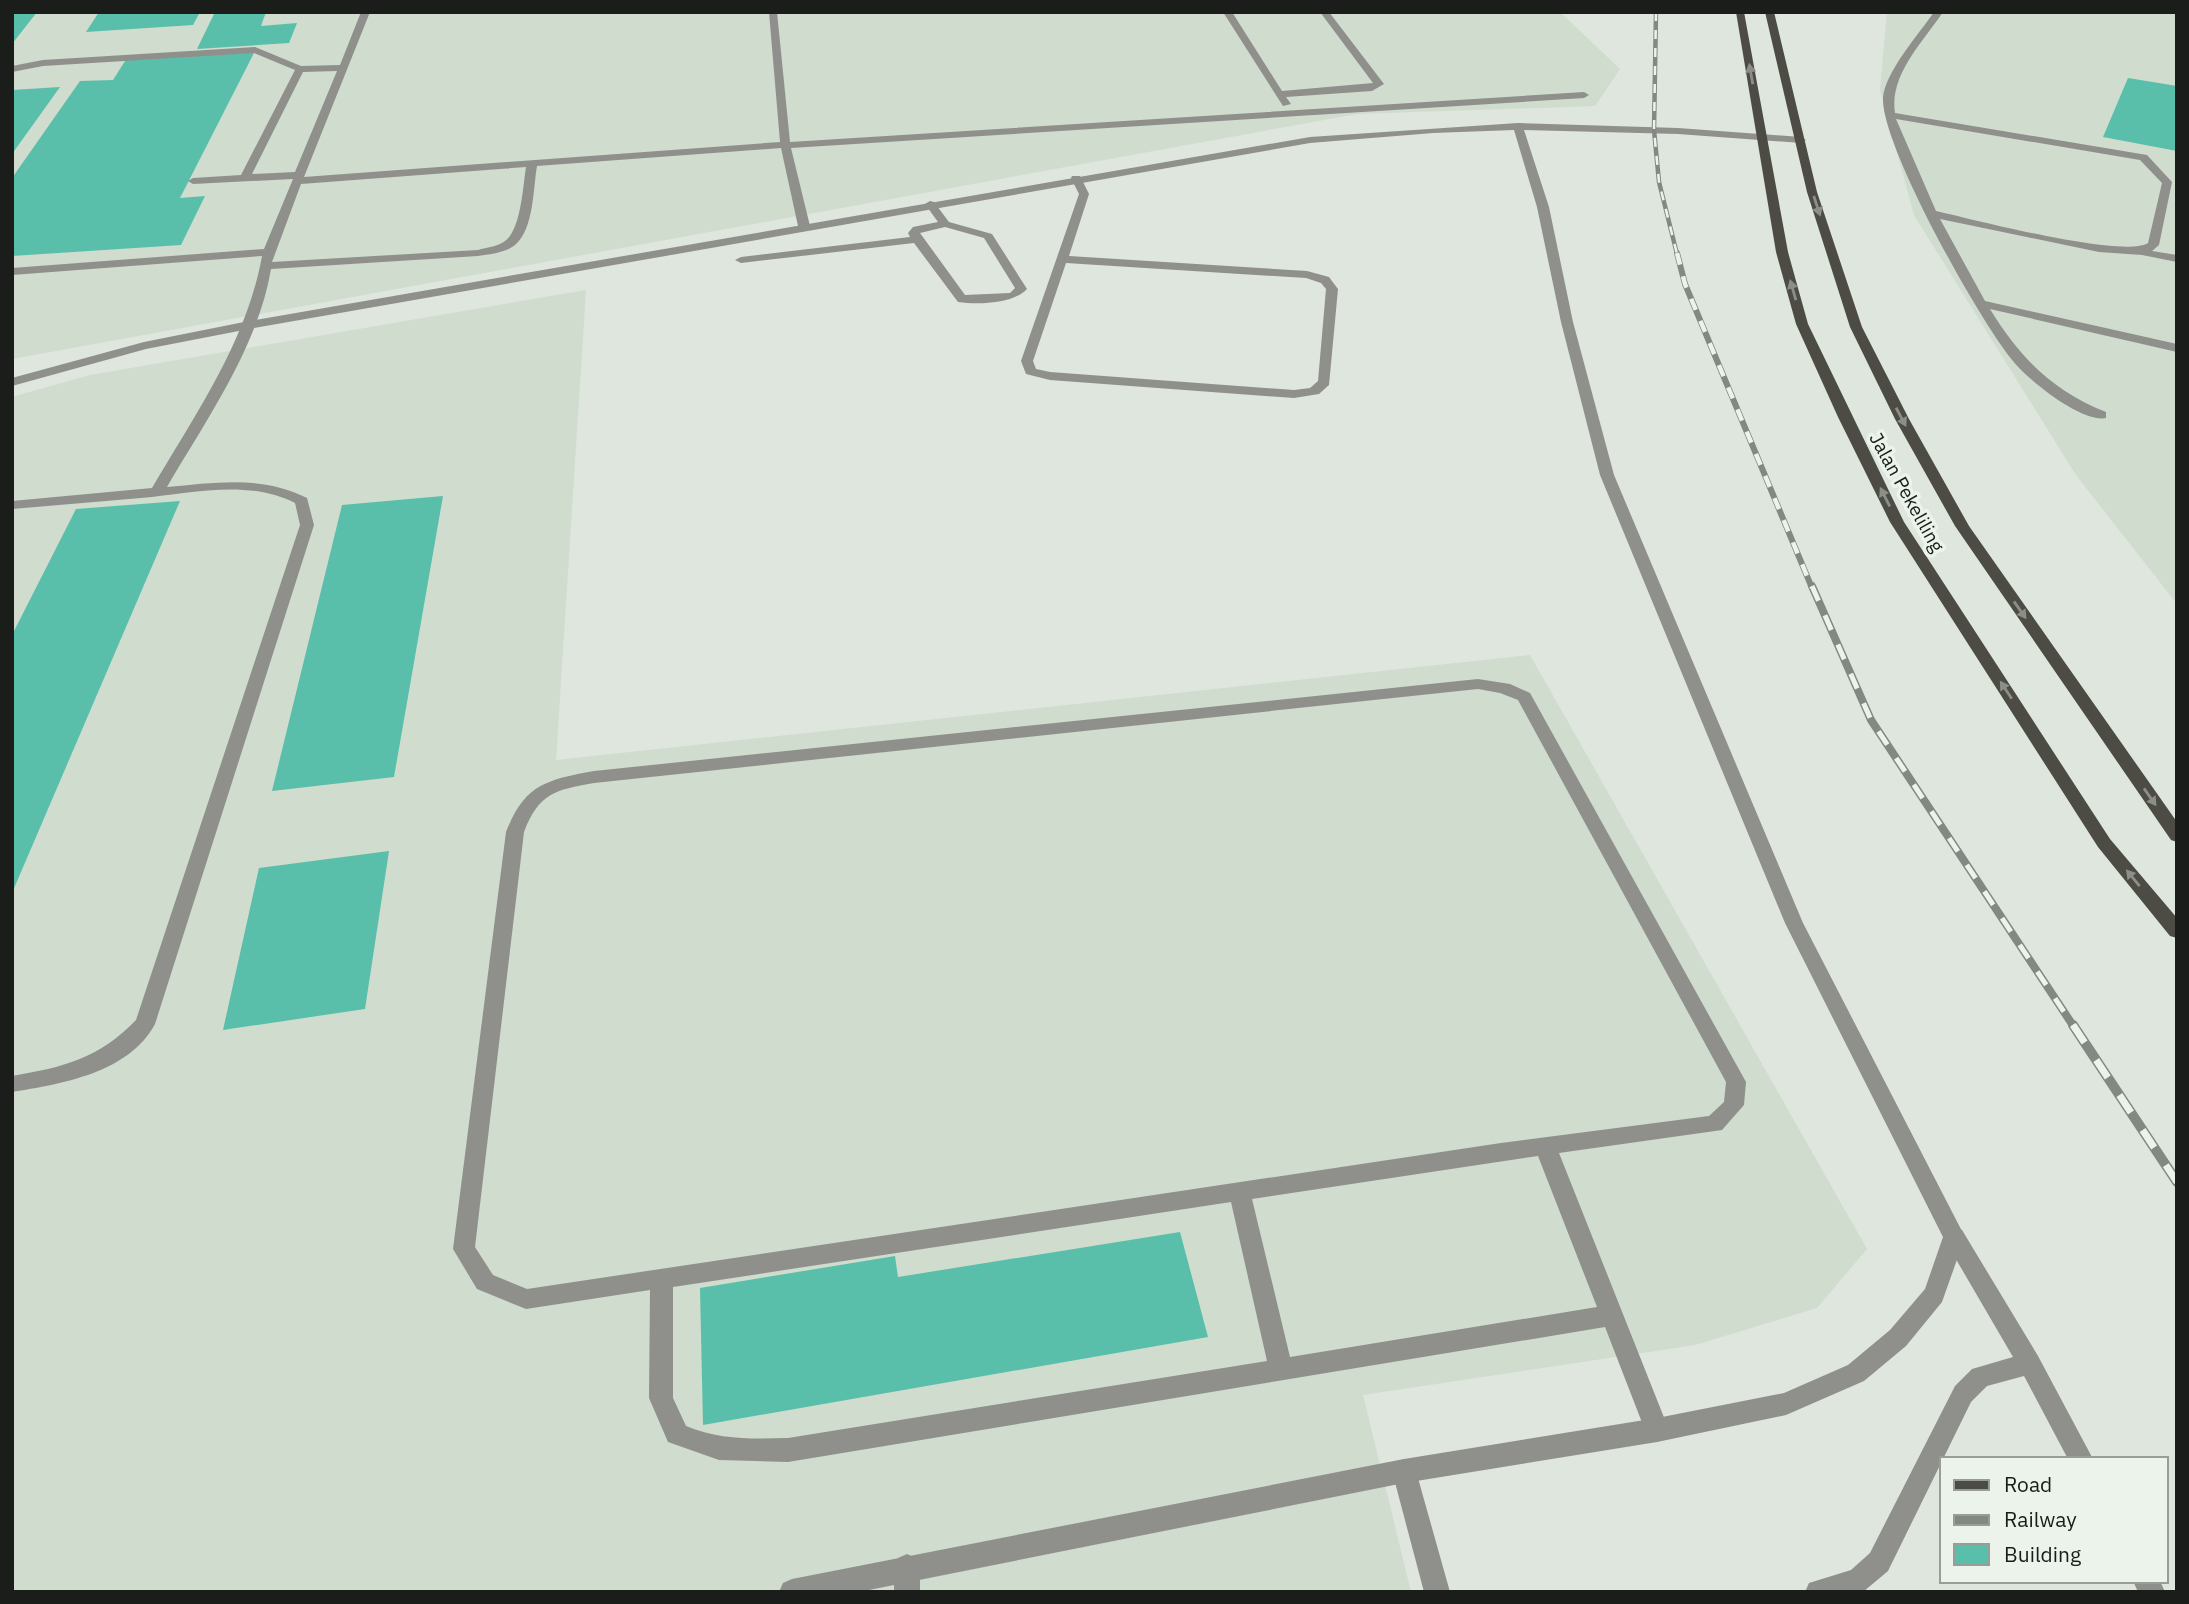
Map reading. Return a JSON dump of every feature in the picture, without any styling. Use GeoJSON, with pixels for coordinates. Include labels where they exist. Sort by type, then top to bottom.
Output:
{"type":"FeatureCollection","features":[{"type":"Feature","properties":{"kind":"main road","name":"Jalan Pekeliling"},"geometry":{"type":"LineString","coordinates":[[1740,12],[1782,252],[1802,324],[1897,523],[2104,843],[2177,931]]}},
{"type":"Feature","properties":{"kind":"main road","name":"Jalan Pekeliling"},"geometry":{"type":"LineString","coordinates":[[1769,12],[1812,192],[1856,327],[1902,419],[1962,526],[2177,836]]}},
{"type":"Feature","properties":{"kind":"street"},"geometry":{"type":"LineString","coordinates":[[157,492],[249,325],[267,266],[268,252],[340,68],[366,12]]}},
{"type":"Feature","properties":{"kind":"street"},"geometry":{"type":"LineString","coordinates":[[773,12],[785,145],[798,227],[808,252]]}},
{"type":"Feature","properties":{"kind":"street"},"geometry":{"type":"LineString","coordinates":[[1227,12],[1291,113]]}},
{"type":"Feature","properties":{"kind":"street"},"geometry":{"type":"LineString","coordinates":[[1280,94],[1372,88],[1379,84],[1324,12]]}},
{"type":"Feature","properties":{"kind":"street"},"geometry":{"type":"LineString","coordinates":[[1939,12],[1893,82],[1888,95],[1888,115],[1933,214],[1979,303],[2016,358],[2063,397],[2101,415]]}},
{"type":"Feature","properties":{"kind":"street"},"geometry":{"type":"LineString","coordinates":[[12,69],[43,63],[255,50],[300,69],[340,68]]}},
{"type":"Feature","properties":{"kind":"street"},"geometry":{"type":"LineString","coordinates":[[245,178],[300,69]]}},
{"type":"Feature","properties":{"kind":"street"},"geometry":{"type":"LineString","coordinates":[[193,181],[298,178],[1584,94]]}},
{"type":"Feature","properties":{"kind":"street"},"geometry":{"type":"LineString","coordinates":[[1888,115],[2143,157],[2167,182],[2152,245],[2141,252]]}},
{"type":"Feature","properties":{"kind":"street"},"geometry":{"type":"LineString","coordinates":[[1518,126],[1543,208],[1567,322],[1607,475],[1794,923],[1954,1237],[2030,1364],[2080,1457]]}},
{"type":"Feature","properties":{"kind":"street"},"geometry":{"type":"LineString","coordinates":[[12,382],[144,346],[249,325],[1076,178],[1322,138],[1423,128],[1518,126],[1611,127],[1801,139]]}},
{"type":"Feature","properties":{"kind":"street"},"geometry":{"type":"LineString","coordinates":[[267,266],[478,253],[498,248],[513,241],[520,231],[531,163]]}},
{"type":"Feature","properties":{"kind":"street"},"geometry":{"type":"LineString","coordinates":[[1062,258],[1307,275],[1325,279],[1332,289],[1324,382],[1314,391],[1294,394],[1049,376],[1031,371],[1027,361],[1062,258],[1084,194],[1076,178]]}},
{"type":"Feature","properties":{"kind":"street"},"geometry":{"type":"LineString","coordinates":[[930,204],[945,224]]}},
{"type":"Feature","properties":{"kind":"street"},"geometry":{"type":"LineString","coordinates":[[1933,214],[2099,249],[2141,252],[2177,259]]}},
{"type":"Feature","properties":{"kind":"street"},"geometry":{"type":"LineString","coordinates":[[945,224],[988,236],[1021,289],[1019,293],[1013,296],[962,299],[914,233],[917,229],[945,224]]}},
{"type":"Feature","properties":{"kind":"street"},"geometry":{"type":"LineString","coordinates":[[741,260],[917,239]]}},
{"type":"Feature","properties":{"kind":"street"},"geometry":{"type":"LineString","coordinates":[[12,272],[268,252]]}},
{"type":"Feature","properties":{"kind":"street"},"geometry":{"type":"LineString","coordinates":[[1979,303],[2177,348]]}},
{"type":"Feature","properties":{"kind":"street"},"geometry":{"type":"LineString","coordinates":[[12,505],[239,486],[290,493],[302,501],[307,525],[145,1024],[109,1058],[76,1073],[12,1084]]}},
{"type":"Feature","properties":{"kind":"street"},"geometry":{"type":"LineString","coordinates":[[1478,684],[1504,688],[1524,698],[1736,1082],[1734,1105],[1715,1124],[1240,1191],[526,1299],[485,1282],[464,1249],[515,832],[524,806],[548,787],[594,777],[1478,684]]}},
{"type":"Feature","properties":{"kind":"street"},"geometry":{"type":"LineString","coordinates":[[1546,1148],[1657,1430]]}},
{"type":"Feature","properties":{"kind":"street"},"geometry":{"type":"LineString","coordinates":[[1240,1191],[1282,1368]]}},
{"type":"Feature","properties":{"kind":"street"},"geometry":{"type":"LineString","coordinates":[[792,1592],[907,1579],[1404,1471],[1657,1430],[1786,1404],[1856,1374],[1898,1338],[1934,1295],[1954,1237]]}},
{"type":"Feature","properties":{"kind":"street"},"geometry":{"type":"LineString","coordinates":[[662,1279],[661,1398],[677,1434],[706,1448],[788,1450],[1613,1315]]}},
{"type":"Feature","properties":{"kind":"street"},"geometry":{"type":"LineString","coordinates":[[1818,1592],[1858,1581],[1879,1562],[1963,1394],[1980,1377],[2030,1364]]}},
{"type":"Feature","properties":{"kind":"street"},"geometry":{"type":"LineString","coordinates":[[1404,1471],[1437,1592]]}},
{"type":"Feature","properties":{"kind":"shaded area"},"geometry":{"type":"Polygon","coordinates":[[[12,12],[1560,12],[1620,69],[1595,106],[1357,114],[12,359],[12,12]]]}},
{"type":"Feature","properties":{"kind":"shaded area"},"geometry":{"type":"Polygon","coordinates":[[[1887,12],[2177,12],[2177,604],[2076,475],[1914,215],[1880,90],[1887,12]]]}},
{"type":"Feature","properties":{"kind":"shaded area"},"geometry":{"type":"Polygon","coordinates":[[[586,290],[556,760],[1530,655],[1867,1249],[1817,1308],[1695,1345],[1363,1395],[1411,1592],[12,1592],[12,397],[90,375],[586,290]]]}},
{"type":"Feature","properties":{"kind":"building"},"geometry":{"type":"Polygon","coordinates":[[[12,12],[37,12],[12,44],[12,12]]]}},
{"type":"Feature","properties":{"kind":"building"},"geometry":{"type":"Polygon","coordinates":[[[99,12],[200,12],[193,25],[86,32],[99,12]]]}},
{"type":"Feature","properties":{"kind":"building"},"geometry":{"type":"Polygon","coordinates":[[[215,12],[266,12],[261,26],[297,23],[289,43],[197,49],[215,12]]]}},
{"type":"Feature","properties":{"kind":"building"},"geometry":{"type":"Polygon","coordinates":[[[255,51],[180,198],[205,196],[181,245],[12,256],[12,178],[80,81],[113,80],[127,58],[255,51]]]}},
{"type":"Feature","properties":{"kind":"building"},"geometry":{"type":"Polygon","coordinates":[[[2128,78],[2177,86],[2177,151],[2103,137],[2128,78]]]}},
{"type":"Feature","properties":{"kind":"building"},"geometry":{"type":"Polygon","coordinates":[[[60,87],[12,154],[12,90],[60,87]]]}},
{"type":"Feature","properties":{"kind":"building"},"geometry":{"type":"Polygon","coordinates":[[[443,496],[394,777],[272,791],[342,505],[443,496]]]}},
{"type":"Feature","properties":{"kind":"building"},"geometry":{"type":"Polygon","coordinates":[[[180,501],[12,893],[12,635],[76,509],[180,501]]]}},
{"type":"Feature","properties":{"kind":"building"},"geometry":{"type":"Polygon","coordinates":[[[389,851],[365,1009],[223,1030],[259,868],[389,851]]]}},
{"type":"Feature","properties":{"kind":"building"},"geometry":{"type":"Polygon","coordinates":[[[1180,1232],[1208,1337],[703,1425],[700,1288],[895,1256],[898,1277],[1180,1232]]]}},
{"type":"Feature","properties":{"kind":"railway"},"geometry":{"type":"LineString","coordinates":[[1656,12],[1654,130],[1659,182],[1677,254]]}},
{"type":"Feature","properties":{"kind":"railway"},"geometry":{"type":"LineString","coordinates":[[1677,253],[1685,284],[1812,588]]}},
{"type":"Feature","properties":{"kind":"railway"},"geometry":{"type":"LineString","coordinates":[[1812,586],[1871,720],[2074,1027]]}},
{"type":"Feature","properties":{"kind":"railway"},"geometry":{"type":"LineString","coordinates":[[2073,1025],[2177,1182]]}}]}
